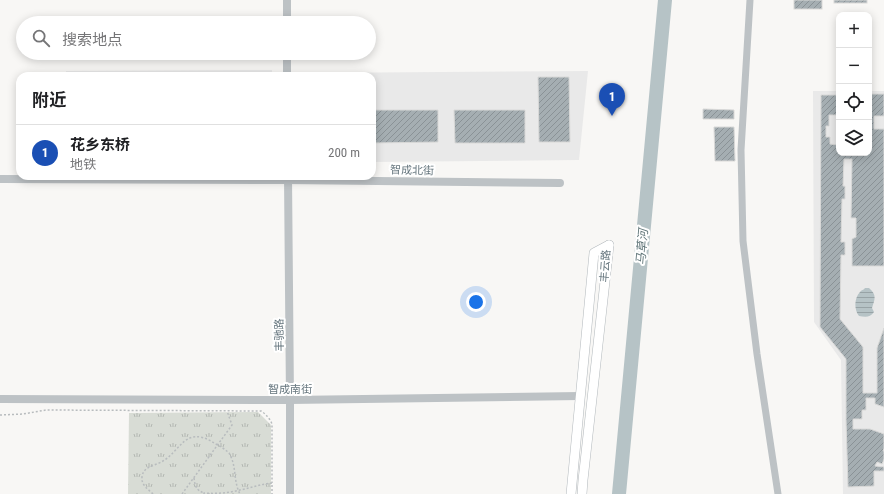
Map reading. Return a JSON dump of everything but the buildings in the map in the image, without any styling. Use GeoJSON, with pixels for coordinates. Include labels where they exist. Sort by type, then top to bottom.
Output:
{"type":"FeatureCollection","features":[{"type":"Feature","properties":{"kind":"main road","name":"丰云路"},"geometry":{"type":"LineString","coordinates":[[571,494],[594,253],[609,245],[582,494]]}},
{"type":"Feature","properties":{"kind":"street"},"geometry":{"type":"LineString","coordinates":[[286,0],[287,16]]}},
{"type":"Feature","properties":{"kind":"street"},"geometry":{"type":"LineString","coordinates":[[750,0],[740,150],[743,241],[757,354],[778,494]]}},
{"type":"Feature","properties":{"kind":"street"},"geometry":{"type":"LineString","coordinates":[[287,60],[287,72]]}},
{"type":"Feature","properties":{"kind":"street","name":"智成北街"},"geometry":{"type":"LineString","coordinates":[[0,179],[16,179]]}},
{"type":"Feature","properties":{"kind":"street","name":"丰驰路"},"geometry":{"type":"LineString","coordinates":[[288,180],[290,494]]}},
{"type":"Feature","properties":{"kind":"street","name":"智成北街"},"geometry":{"type":"LineString","coordinates":[[376,180],[560,183]]}},
{"type":"Feature","properties":{"kind":"street","name":"智成南街"},"geometry":{"type":"LineString","coordinates":[[0,399],[290,400],[580,396]]}},
{"type":"Feature","properties":{"kind":"path"},"geometry":{"type":"LineString","coordinates":[[0,415],[24,414],[46,410],[260,411],[264,413],[272,424],[272,494]]}},
{"type":"Feature","properties":{"kind":"path"},"geometry":{"type":"LineString","coordinates":[[182,494],[232,425],[227,410]]}},
{"type":"Feature","properties":{"kind":"path"},"geometry":{"type":"LineString","coordinates":[[153,494],[146,488],[142,481],[142,474],[147,468],[170,456],[181,443],[198,437],[204,438],[218,445],[228,453],[233,462],[237,487],[240,494]]}},
{"type":"Feature","properties":{"kind":"path"},"geometry":{"type":"LineString","coordinates":[[194,478],[196,488],[204,494],[238,491],[265,483],[272,483]]}},
{"type":"Feature","properties":{"kind":"shaded area"},"geometry":{"type":"Polygon","coordinates":[[[272,70],[272,72],[66,72],[272,70]]]}},
{"type":"Feature","properties":{"kind":"shaded area"},"geometry":{"type":"Polygon","coordinates":[[[588,71],[579,160],[376,162],[376,72],[588,71]]]}},
{"type":"Feature","properties":{"kind":"shaded area"},"geometry":{"type":"Polygon","coordinates":[[[813,91],[836,91],[836,156],[872,156],[872,91],[884,91],[884,494],[843,494],[841,360],[814,322],[813,91]]]}},
{"type":"Feature","properties":{"kind":"shaded area"},"geometry":{"type":"Polygon","coordinates":[[[865,288],[869,288],[875,297],[872,308],[874,312],[865,317],[859,316],[856,311],[855,304],[860,291],[865,288]]]}},
{"type":"Feature","properties":{"kind":"green space"},"geometry":{"type":"Polygon","coordinates":[[[258,412],[271,425],[271,494],[128,494],[129,413],[258,412]]]}},
{"type":"Feature","properties":{"kind":"waterway","name":"马草河"},"geometry":{"type":"LineString","coordinates":[[619,494],[665,0]]}},
{"type":"Feature","properties":{"kind":"place","name":"花乡东桥"},"geometry":{"type":"Point","coordinates":[612,116]}}]}
